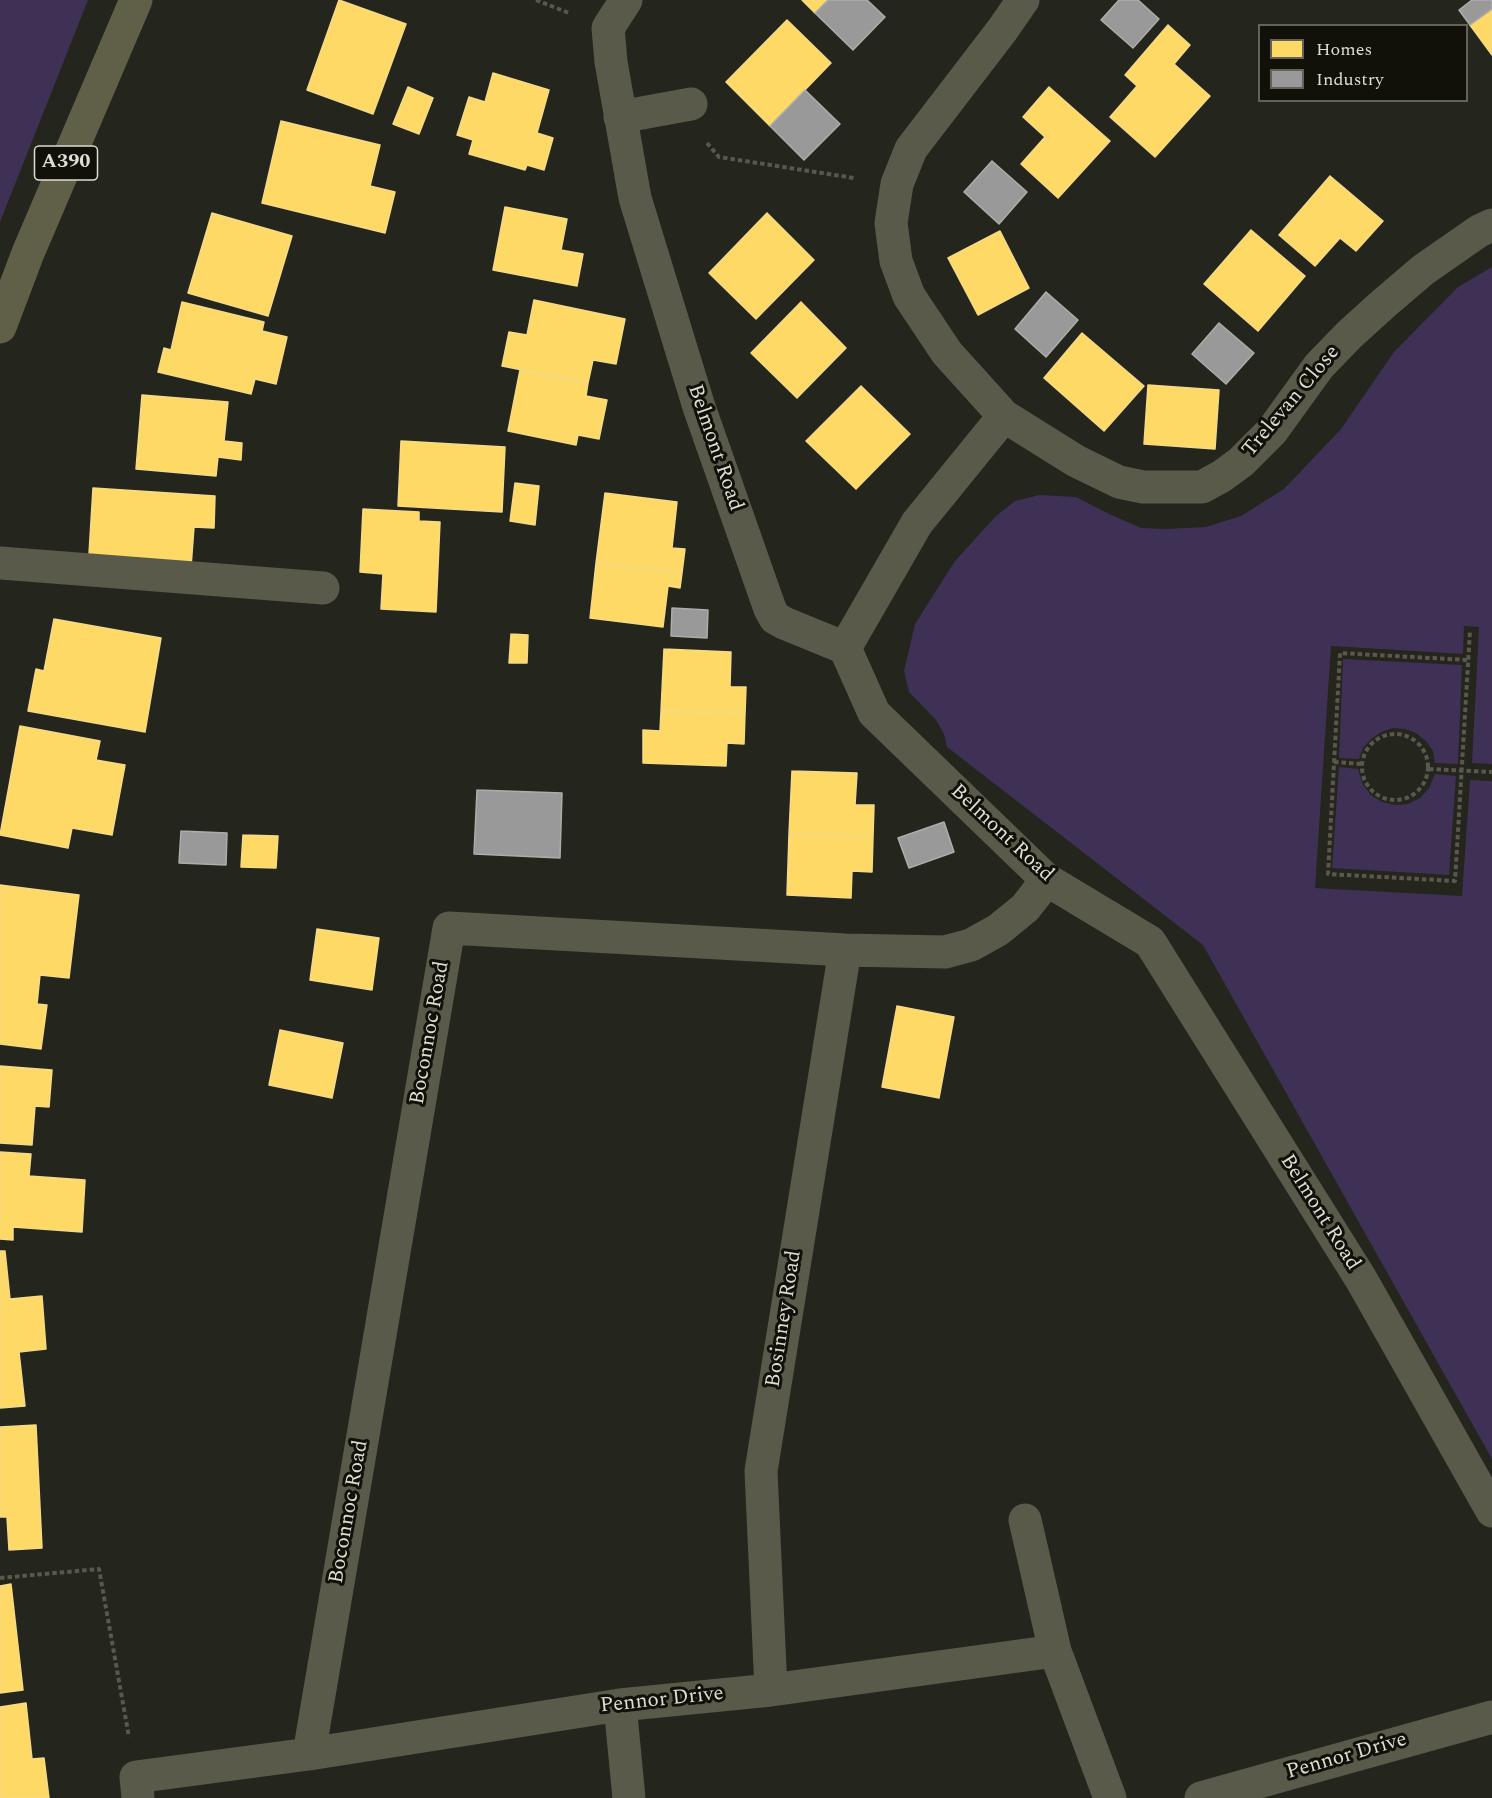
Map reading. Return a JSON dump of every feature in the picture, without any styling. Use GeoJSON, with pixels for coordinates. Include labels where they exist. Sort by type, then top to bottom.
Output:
{"type":"FeatureCollection","features":[{"type":"Feature","properties":{"kind":"highway","name":"A390"},"geometry":{"type":"LineString","coordinates":[[0,327],[28,253],[136,0]]}},
{"type":"Feature","properties":{"kind":"street","name":"Belmont Road"},"geometry":{"type":"LineString","coordinates":[[626,0],[608,28],[611,62],[635,198],[699,407],[770,609],[776,618],[784,623],[845,648],[874,713],[1047,880],[1150,942],[1361,1279],[1492,1511]]}},
{"type":"Feature","properties":{"kind":"street","name":"Trelevan Close"},"geometry":{"type":"LineString","coordinates":[[1023,0],[1004,29],[911,149],[897,184],[891,223],[896,261],[909,296],[947,353],[1004,416],[1076,461],[1119,482],[1143,487],[1202,487],[1222,476],[1241,462],[1272,431],[1319,366],[1349,335],[1423,270],[1479,231],[1492,225]]}},
{"type":"Feature","properties":{"kind":"street"},"geometry":{"type":"LineString","coordinates":[[620,117],[683,106]]}},
{"type":"Feature","properties":{"kind":"street"},"geometry":{"type":"LineString","coordinates":[[845,648],[917,523],[1004,416]]}},
{"type":"Feature","properties":{"kind":"street"},"geometry":{"type":"LineString","coordinates":[[0,563],[323,588]]}},
{"type":"Feature","properties":{"kind":"street","name":"Boconnoc Road"},"geometry":{"type":"LineString","coordinates":[[309,1754],[449,928],[845,950],[945,952],[971,945],[998,930],[1025,908],[1047,880]]}},
{"type":"Feature","properties":{"kind":"street","name":"Bosinney Road"},"geometry":{"type":"LineString","coordinates":[[771,1690],[761,1471],[845,950]]}},
{"type":"Feature","properties":{"kind":"street"},"geometry":{"type":"LineString","coordinates":[[1025,1520],[1055,1652],[1110,1798]]}},
{"type":"Feature","properties":{"kind":"street","name":"Pennor Drive"},"geometry":{"type":"LineString","coordinates":[[137,1788],[309,1754],[620,1705],[771,1690],[1055,1652]]}},
{"type":"Feature","properties":{"kind":"street"},"geometry":{"type":"LineString","coordinates":[[620,1705],[629,1798]]}},
{"type":"Feature","properties":{"kind":"street","name":"Pennor Drive"},"geometry":{"type":"LineString","coordinates":[[1201,1798],[1492,1717]]}},
{"type":"Feature","properties":{"kind":"path"},"geometry":{"type":"LineString","coordinates":[[683,106],[719,157],[897,184]]}},
{"type":"Feature","properties":{"kind":"path"},"geometry":{"type":"LineString","coordinates":[[1467,660],[1340,653],[1328,874],[1455,881],[1470,630]]}},
{"type":"Feature","properties":{"kind":"path"},"geometry":{"type":"LineString","coordinates":[[1392,733],[1403,734],[1414,739],[1422,747],[1429,769],[1422,788],[1413,795],[1392,800],[1383,798],[1366,784],[1362,764],[1371,744],[1381,736],[1392,733]]}},
{"type":"Feature","properties":{"kind":"path"},"geometry":{"type":"LineString","coordinates":[[1334,762],[1362,764]]}},
{"type":"Feature","properties":{"kind":"path"},"geometry":{"type":"LineString","coordinates":[[1429,769],[1492,772]]}},
{"type":"Feature","properties":{"kind":"path"},"geometry":{"type":"LineString","coordinates":[[0,1578],[99,1569],[137,1788]]}},
{"type":"Feature","properties":{"kind":"shaded area"},"geometry":{"type":"Polygon","coordinates":[[[0,0],[88,0],[0,222],[0,0]]]}},
{"type":"Feature","properties":{"kind":"shaded area"},"geometry":{"type":"Polygon","coordinates":[[[1492,267],[1492,764],[1472,763],[1479,627],[1464,626],[1463,654],[1331,646],[1315,888],[1462,896],[1470,780],[1492,781],[1492,1459],[1203,945],[947,747],[944,734],[936,720],[909,692],[904,671],[915,624],[955,561],[996,516],[1015,501],[1039,495],[1076,497],[1141,528],[1206,527],[1241,516],[1284,489],[1341,429],[1394,352],[1458,287],[1492,267]]]}},
{"type":"Feature","properties":{"kind":"shaded area"},"geometry":{"type":"Polygon","coordinates":[[[1343,659],[1462,665],[1458,764],[1435,763],[1433,751],[1426,741],[1416,733],[1393,728],[1371,739],[1363,748],[1359,759],[1339,758],[1343,659]]]}},
{"type":"Feature","properties":{"kind":"shaded area"},"geometry":{"type":"Polygon","coordinates":[[[1339,767],[1358,769],[1363,785],[1371,795],[1382,802],[1395,805],[1408,804],[1420,798],[1429,788],[1435,774],[1456,776],[1449,875],[1332,868],[1339,767]]]}},
{"type":"Feature","properties":{"kind":"building: Homes"},"geometry":{"type":"Polygon","coordinates":[[[339,0],[406,24],[373,114],[307,90],[339,0]]]}},
{"type":"Feature","properties":{"kind":"building: Homes"},"geometry":{"type":"Polygon","coordinates":[[[802,0],[828,0],[815,13],[802,0]]]}},
{"type":"Feature","properties":{"kind":"building: Homes"},"geometry":{"type":"Polygon","coordinates":[[[1492,9],[1492,55],[1470,25],[1492,9]]]}},
{"type":"Feature","properties":{"kind":"building: Homes"},"geometry":{"type":"Polygon","coordinates":[[[787,20],[831,63],[770,126],[726,82],[787,20]]]}},
{"type":"Feature","properties":{"kind":"building: Homes"},"geometry":{"type":"Polygon","coordinates":[[[1168,25],[1190,45],[1174,64],[1210,96],[1155,157],[1110,117],[1137,86],[1125,75],[1168,25]]]}},
{"type":"Feature","properties":{"kind":"building: Homes"},"geometry":{"type":"Polygon","coordinates":[[[493,73],[549,90],[537,133],[553,138],[544,170],[527,165],[525,170],[469,154],[473,140],[457,135],[469,97],[485,102],[493,73]]]}},
{"type":"Feature","properties":{"kind":"building: Homes"},"geometry":{"type":"Polygon","coordinates":[[[408,87],[433,98],[419,134],[393,124],[408,87]]]}},
{"type":"Feature","properties":{"kind":"building: Homes"},"geometry":{"type":"Polygon","coordinates":[[[1049,87],[1110,141],[1058,198],[1021,164],[1045,137],[1023,117],[1049,87]]]}},
{"type":"Feature","properties":{"kind":"building: Homes"},"geometry":{"type":"Polygon","coordinates":[[[281,121],[380,145],[370,186],[395,192],[385,233],[262,203],[281,121]]]}},
{"type":"Feature","properties":{"kind":"building: Homes"},"geometry":{"type":"Polygon","coordinates":[[[1330,176],[1383,221],[1356,251],[1340,238],[1315,266],[1279,235],[1330,176]]]}},
{"type":"Feature","properties":{"kind":"building: Homes"},"geometry":{"type":"Polygon","coordinates":[[[505,207],[567,219],[561,250],[583,254],[577,286],[493,270],[505,207]]]}},
{"type":"Feature","properties":{"kind":"building: Homes"},"geometry":{"type":"Polygon","coordinates":[[[212,213],[292,236],[268,316],[188,293],[212,213]]]}},
{"type":"Feature","properties":{"kind":"building: Homes"},"geometry":{"type":"Polygon","coordinates":[[[767,213],[814,260],[756,319],[709,273],[767,213]]]}},
{"type":"Feature","properties":{"kind":"building: Homes"},"geometry":{"type":"Polygon","coordinates":[[[1251,230],[1305,276],[1258,331],[1204,284],[1251,230]]]}},
{"type":"Feature","properties":{"kind":"building: Homes"},"geometry":{"type":"Polygon","coordinates":[[[1000,231],[1029,288],[978,315],[948,258],[1000,231]]]}},
{"type":"Feature","properties":{"kind":"building: Homes"},"geometry":{"type":"Polygon","coordinates":[[[534,300],[625,319],[616,364],[593,360],[588,383],[502,366],[509,332],[527,335],[534,300]]]}},
{"type":"Feature","properties":{"kind":"building: Homes"},"geometry":{"type":"Polygon","coordinates":[[[182,302],[264,322],[262,331],[287,337],[276,384],[255,379],[251,394],[158,372],[164,348],[171,350],[182,302]]]}},
{"type":"Feature","properties":{"kind":"building: Homes"},"geometry":{"type":"Polygon","coordinates":[[[801,302],[846,348],[797,398],[751,353],[801,302]]]}},
{"type":"Feature","properties":{"kind":"building: Homes"},"geometry":{"type":"Polygon","coordinates":[[[1082,333],[1144,386],[1104,431],[1044,378],[1082,333]]]}},
{"type":"Feature","properties":{"kind":"building: Homes"},"geometry":{"type":"Polygon","coordinates":[[[520,370],[588,383],[586,396],[607,400],[599,439],[578,435],[576,445],[508,431],[520,370]]]}},
{"type":"Feature","properties":{"kind":"building: Homes"},"geometry":{"type":"Polygon","coordinates":[[[1148,385],[1219,390],[1215,449],[1144,444],[1148,385]]]}},
{"type":"Feature","properties":{"kind":"building: Homes"},"geometry":{"type":"Polygon","coordinates":[[[861,386],[910,434],[856,489],[806,441],[861,386]]]}},
{"type":"Feature","properties":{"kind":"building: Homes"},"geometry":{"type":"Polygon","coordinates":[[[142,395],[228,402],[224,441],[242,443],[241,460],[218,457],[216,476],[136,469],[142,395]]]}},
{"type":"Feature","properties":{"kind":"building: Homes"},"geometry":{"type":"Polygon","coordinates":[[[401,441],[505,447],[502,512],[398,506],[401,441]]]}},
{"type":"Feature","properties":{"kind":"building: Homes"},"geometry":{"type":"Polygon","coordinates":[[[515,483],[539,486],[535,525],[510,521],[515,483]]]}},
{"type":"Feature","properties":{"kind":"building: Homes"},"geometry":{"type":"Polygon","coordinates":[[[93,488],[215,496],[214,528],[194,527],[191,567],[89,554],[93,488]]]}},
{"type":"Feature","properties":{"kind":"building: Homes"},"geometry":{"type":"Polygon","coordinates":[[[605,493],[677,502],[672,548],[685,549],[682,573],[596,563],[605,493]]]}},
{"type":"Feature","properties":{"kind":"building: Homes"},"geometry":{"type":"Polygon","coordinates":[[[363,509],[419,512],[419,521],[440,522],[436,612],[381,609],[383,574],[360,572],[363,509]]]}},
{"type":"Feature","properties":{"kind":"building: Homes"},"geometry":{"type":"Polygon","coordinates":[[[596,563],[682,573],[680,588],[668,586],[663,627],[590,618],[596,563]]]}},
{"type":"Feature","properties":{"kind":"building: Homes"},"geometry":{"type":"Polygon","coordinates":[[[54,619],[161,638],[145,732],[28,711],[36,669],[44,671],[54,619]]]}},
{"type":"Feature","properties":{"kind":"building: Homes"},"geometry":{"type":"Polygon","coordinates":[[[511,634],[528,635],[527,663],[509,663],[511,634]]]}},
{"type":"Feature","properties":{"kind":"building: Homes"},"geometry":{"type":"Polygon","coordinates":[[[664,649],[731,652],[730,687],[746,687],[745,714],[661,711],[664,649]]]}},
{"type":"Feature","properties":{"kind":"building: Homes"},"geometry":{"type":"Polygon","coordinates":[[[661,711],[745,714],[744,744],[727,743],[726,766],[643,763],[643,730],[660,731],[661,711]]]}},
{"type":"Feature","properties":{"kind":"building: Homes"},"geometry":{"type":"Polygon","coordinates":[[[20,726],[100,741],[96,760],[125,765],[112,835],[72,828],[68,848],[0,835],[20,726]]]}},
{"type":"Feature","properties":{"kind":"building: Homes"},"geometry":{"type":"Polygon","coordinates":[[[792,771],[857,773],[855,805],[874,805],[873,837],[789,834],[792,771]]]}},
{"type":"Feature","properties":{"kind":"building: Homes"},"geometry":{"type":"Polygon","coordinates":[[[789,834],[873,837],[872,872],[852,871],[851,898],[787,895],[789,834]]]}},
{"type":"Feature","properties":{"kind":"building: Homes"},"geometry":{"type":"Polygon","coordinates":[[[243,835],[278,836],[276,868],[241,867],[243,835]]]}},
{"type":"Feature","properties":{"kind":"building: Homes"},"geometry":{"type":"Polygon","coordinates":[[[0,885],[79,895],[69,978],[40,975],[37,1004],[47,1005],[41,1049],[0,1044],[0,885]]]}},
{"type":"Feature","properties":{"kind":"building: Homes"},"geometry":{"type":"Polygon","coordinates":[[[317,929],[379,938],[372,990],[310,980],[317,929]]]}},
{"type":"Feature","properties":{"kind":"building: Homes"},"geometry":{"type":"Polygon","coordinates":[[[897,1006],[954,1017],[939,1098],[882,1087],[897,1006]]]}},
{"type":"Feature","properties":{"kind":"building: Homes"},"geometry":{"type":"Polygon","coordinates":[[[280,1030],[343,1043],[332,1098],[269,1085],[280,1030]]]}},
{"type":"Feature","properties":{"kind":"building: Homes"},"geometry":{"type":"Polygon","coordinates":[[[0,1066],[52,1070],[49,1107],[35,1106],[32,1145],[0,1143],[0,1066]]]}},
{"type":"Feature","properties":{"kind":"building: Homes"},"geometry":{"type":"Polygon","coordinates":[[[0,1152],[31,1154],[29,1176],[85,1180],[82,1232],[13,1227],[13,1240],[0,1239],[0,1152]]]}},
{"type":"Feature","properties":{"kind":"building: Homes"},"geometry":{"type":"Polygon","coordinates":[[[0,1251],[5,1251],[10,1299],[42,1296],[46,1349],[19,1352],[25,1406],[0,1408],[0,1251]]]}},
{"type":"Feature","properties":{"kind":"building: Homes"},"geometry":{"type":"Polygon","coordinates":[[[36,1425],[42,1548],[9,1550],[7,1517],[0,1517],[0,1427],[36,1425]]]}},
{"type":"Feature","properties":{"kind":"building: Homes"},"geometry":{"type":"Polygon","coordinates":[[[11,1584],[23,1690],[0,1693],[0,1586],[11,1584]]]}},
{"type":"Feature","properties":{"kind":"building: Homes"},"geometry":{"type":"Polygon","coordinates":[[[26,1703],[32,1759],[44,1758],[49,1798],[0,1798],[0,1707],[26,1703]]]}},
{"type":"Feature","properties":{"kind":"building: Industry"},"geometry":{"type":"Polygon","coordinates":[[[828,0],[867,0],[885,17],[853,50],[815,13],[828,0]]]}},
{"type":"Feature","properties":{"kind":"building: Industry"},"geometry":{"type":"Polygon","coordinates":[[[1119,0],[1138,0],[1159,19],[1133,48],[1101,20],[1119,0]]]}},
{"type":"Feature","properties":{"kind":"building: Industry"},"geometry":{"type":"Polygon","coordinates":[[[1472,0],[1492,0],[1492,9],[1470,25],[1459,10],[1472,0]]]}},
{"type":"Feature","properties":{"kind":"building: Industry"},"geometry":{"type":"Polygon","coordinates":[[[805,90],[840,124],[804,160],[770,126],[805,90]]]}},
{"type":"Feature","properties":{"kind":"building: Industry"},"geometry":{"type":"Polygon","coordinates":[[[992,161],[1027,192],[999,224],[964,192],[992,161]]]}},
{"type":"Feature","properties":{"kind":"building: Industry"},"geometry":{"type":"Polygon","coordinates":[[[1046,292],[1078,320],[1046,357],[1015,329],[1046,292]]]}},
{"type":"Feature","properties":{"kind":"building: Industry"},"geometry":{"type":"Polygon","coordinates":[[[1219,323],[1254,353],[1226,384],[1192,354],[1219,323]]]}},
{"type":"Feature","properties":{"kind":"building: Industry"},"geometry":{"type":"Polygon","coordinates":[[[672,608],[708,610],[707,638],[671,636],[672,608]]]}},
{"type":"Feature","properties":{"kind":"building: Industry"},"geometry":{"type":"Polygon","coordinates":[[[477,790],[562,793],[560,858],[474,854],[477,790]]]}},
{"type":"Feature","properties":{"kind":"building: Industry"},"geometry":{"type":"Polygon","coordinates":[[[944,822],[954,852],[909,868],[898,838],[944,822]]]}},
{"type":"Feature","properties":{"kind":"building: Industry"},"geometry":{"type":"Polygon","coordinates":[[[181,831],[227,833],[226,865],[179,863],[181,831]]]}}]}
